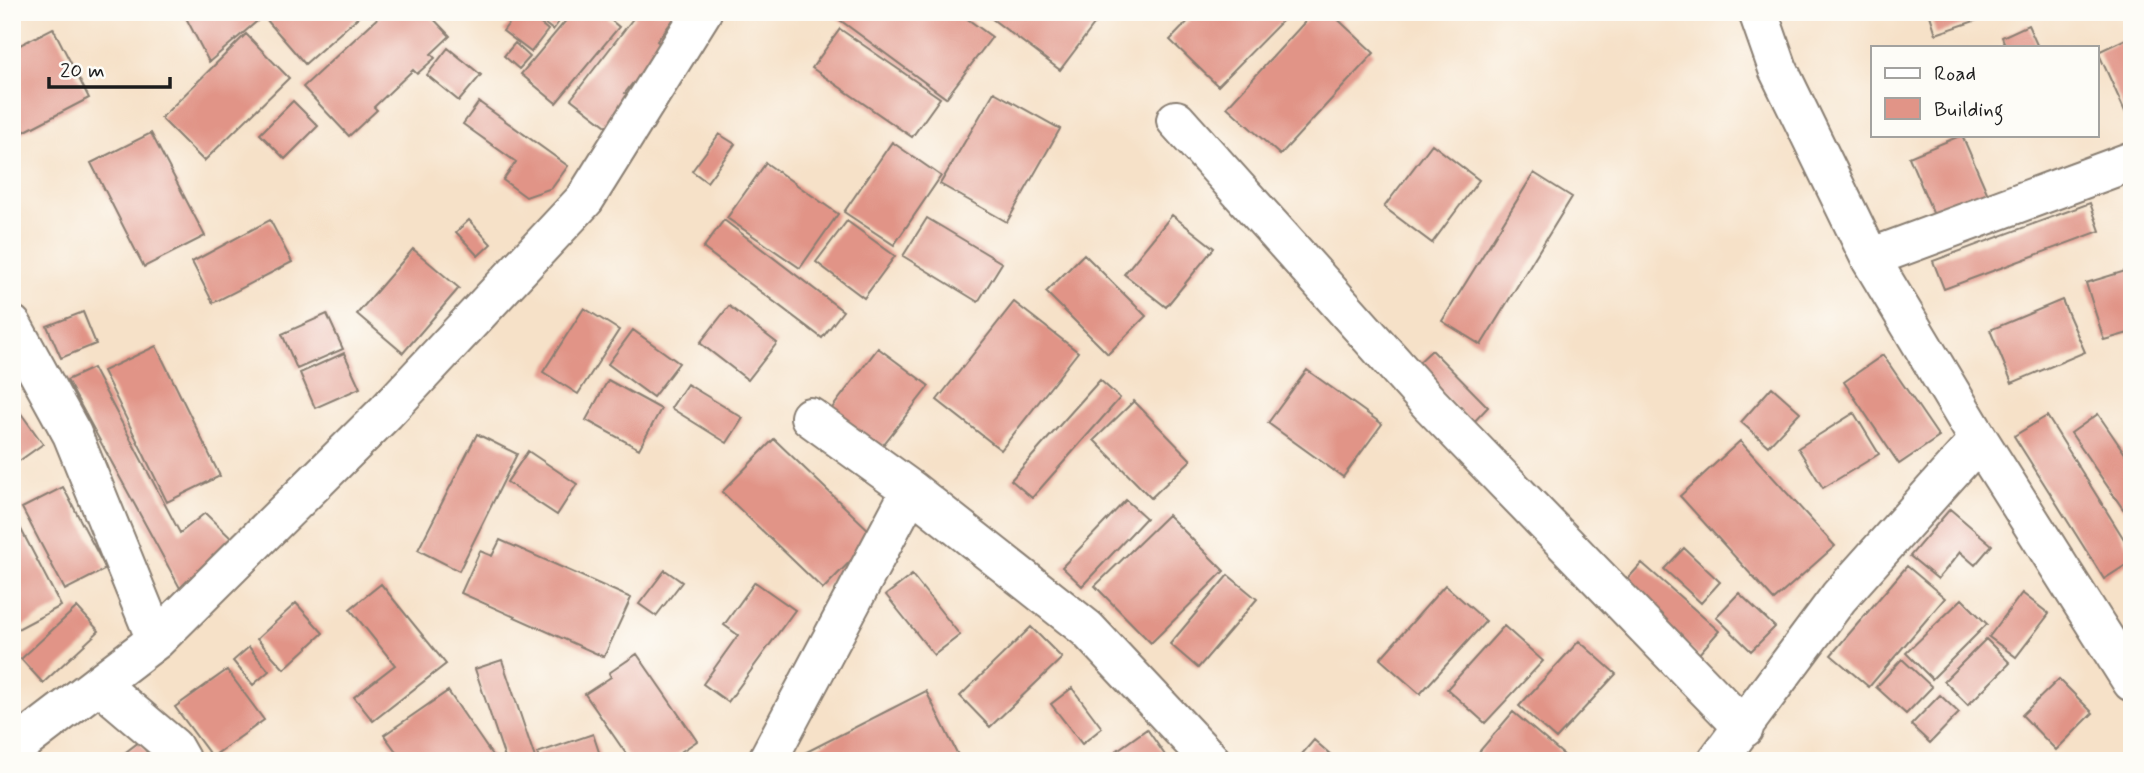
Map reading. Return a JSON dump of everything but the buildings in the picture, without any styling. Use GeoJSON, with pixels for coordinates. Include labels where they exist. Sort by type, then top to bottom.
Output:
{"type":"FeatureCollection","features":[{"type":"Feature","properties":{"kind":"street"},"geometry":{"type":"LineString","coordinates":[[12,750],[156,640],[386,412],[586,199],[702,12]]}},
{"type":"Feature","properties":{"kind":"street"},"geometry":{"type":"LineString","coordinates":[[1758,12],[1778,69],[1870,258],[1979,440],[2132,682]]}},
{"type":"Feature","properties":{"kind":"street"},"geometry":{"type":"LineString","coordinates":[[1175,120],[1430,404],[1744,728]]}},
{"type":"Feature","properties":{"kind":"street"},"geometry":{"type":"LineString","coordinates":[[1870,258],[2132,161]]}},
{"type":"Feature","properties":{"kind":"street"},"geometry":{"type":"LineString","coordinates":[[12,325],[72,435],[156,640]]}},
{"type":"Feature","properties":{"kind":"street"},"geometry":{"type":"LineString","coordinates":[[810,417],[911,491],[1087,629],[1211,761]]}},
{"type":"Feature","properties":{"kind":"street"},"geometry":{"type":"LineString","coordinates":[[1717,761],[1839,597],[1979,440]]}},
{"type":"Feature","properties":{"kind":"street"},"geometry":{"type":"LineString","coordinates":[[767,761],[911,491]]}},
{"type":"Feature","properties":{"kind":"street"},"geometry":{"type":"LineString","coordinates":[[100,685],[173,747],[181,761]]}}]}
